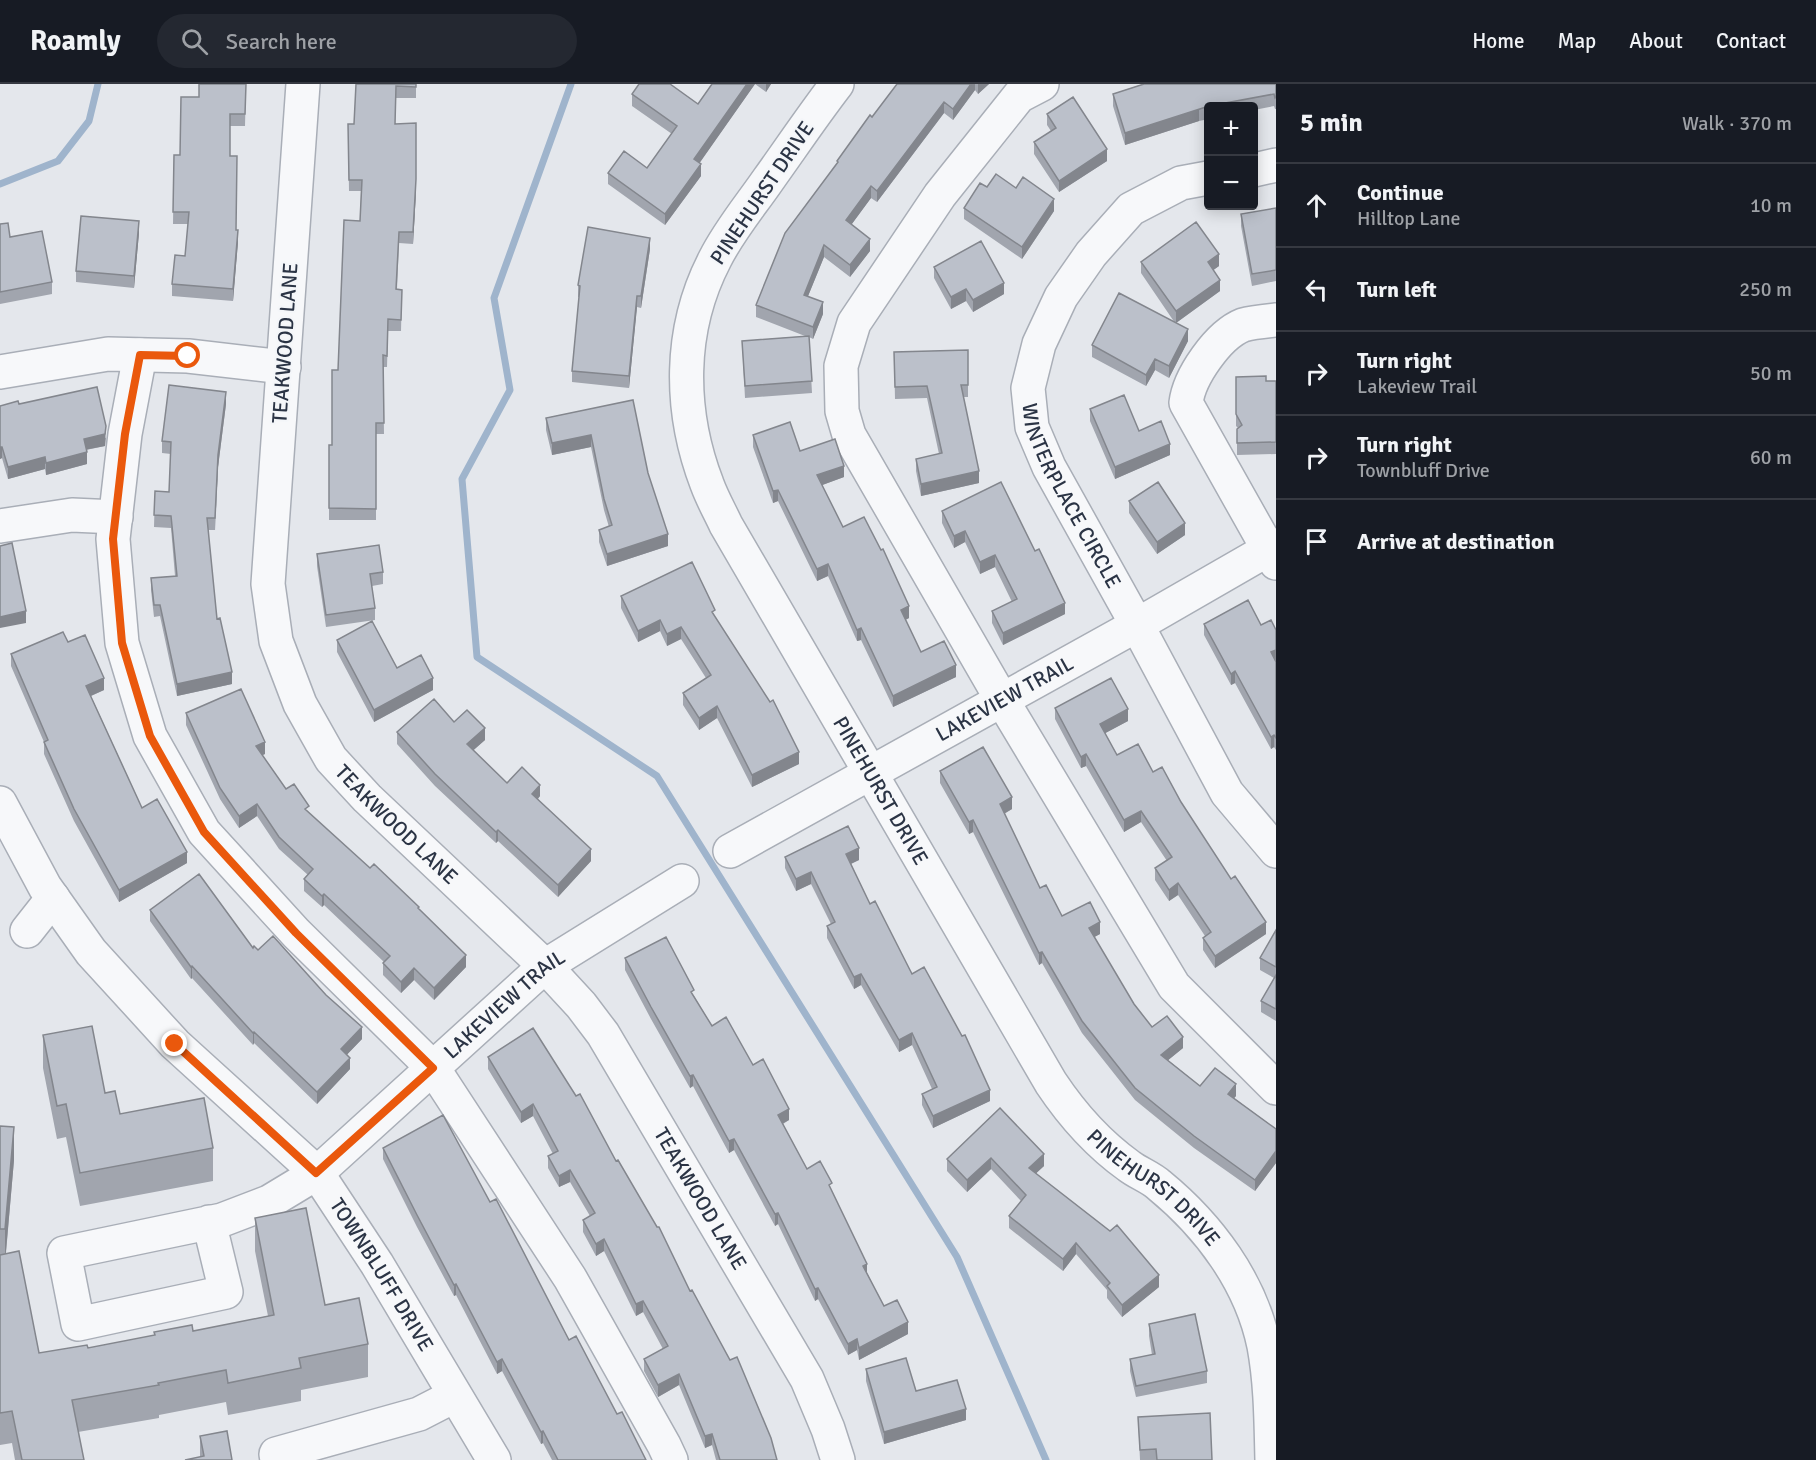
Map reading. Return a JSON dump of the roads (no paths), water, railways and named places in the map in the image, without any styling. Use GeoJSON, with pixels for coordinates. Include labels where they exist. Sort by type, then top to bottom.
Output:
{"type":"FeatureCollection","features":[{"type":"Feature","properties":{"kind":"street","name":"TEAKWOOD LANE"},"geometry":{"type":"LineString","coordinates":[[303,84],[268,584],[276,641],[300,704],[331,759],[545,966],[581,1005],[603,1034],[807,1379],[838,1460]]}},
{"type":"Feature","properties":{"kind":"street","name":"PINEHURST DRIVE"},"geometry":{"type":"LineString","coordinates":[[837,84],[731,232],[715,258],[694,311],[685,380],[697,454],[707,486],[726,525],[1071,1112],[1109,1151],[1184,1205],[1232,1266],[1270,1344],[1272,1460]]}},
{"type":"Feature","properties":{"kind":"street"},"geometry":{"type":"LineString","coordinates":[[1042,84],[1019,96],[940,195],[854,323],[841,366],[842,411],[849,435],[1002,700],[1174,986],[1276,1088]]}},
{"type":"Feature","properties":{"kind":"street"},"geometry":{"type":"LineString","coordinates":[[1258,169],[1276,165]]}},
{"type":"Feature","properties":{"kind":"street","name":"WINTERPLACE CIRCLE"},"geometry":{"type":"LineString","coordinates":[[1204,179],[1181,183],[1131,209],[1091,254],[1061,297],[1039,344],[1028,388],[1032,426],[1048,467],[1137,625],[1227,793],[1276,851]]}},
{"type":"Feature","properties":{"kind":"street"},"geometry":{"type":"LineString","coordinates":[[1273,552],[1186,403],[1187,390],[1220,341],[1243,325],[1276,320]]}},
{"type":"Feature","properties":{"kind":"street"},"geometry":{"type":"LineString","coordinates":[[0,372],[108,354],[188,356],[284,367]]}},
{"type":"Feature","properties":{"kind":"street"},"geometry":{"type":"LineString","coordinates":[[140,355],[125,434],[113,539],[122,643],[150,736],[204,832],[296,933],[433,1068],[570,1278],[664,1445],[670,1460]]}},
{"type":"Feature","properties":{"kind":"street"},"geometry":{"type":"LineString","coordinates":[[0,526],[72,515],[116,517]]}},
{"type":"Feature","properties":{"kind":"street","name":"LAKEVIEW TRAIL"},"geometry":{"type":"LineString","coordinates":[[730,851],[1273,552]]}},
{"type":"Feature","properties":{"kind":"street","name":"TOWNBLUFF DRIVE"},"geometry":{"type":"LineString","coordinates":[[0,803],[53,898],[91,952],[175,1044],[316,1173],[377,1263],[494,1460]]}},
{"type":"Feature","properties":{"kind":"street","name":"LAKEVIEW TRAIL"},"geometry":{"type":"LineString","coordinates":[[209,1222],[226,1292],[78,1324],[64,1253],[209,1222],[269,1202],[316,1173],[545,966],[682,880]]}},
{"type":"Feature","properties":{"kind":"street"},"geometry":{"type":"LineString","coordinates":[[27,931],[53,898]]}},
{"type":"Feature","properties":{"kind":"street"},"geometry":{"type":"LineString","coordinates":[[277,1460],[276,1454],[419,1414],[454,1396]]}},
{"type":"Feature","properties":{"kind":"waterway"},"geometry":{"type":"LineString","coordinates":[[0,184],[58,161],[89,121],[98,84]]}},
{"type":"Feature","properties":{"kind":"waterway"},"geometry":{"type":"LineString","coordinates":[[571,84],[494,298],[510,390],[462,479],[477,657],[657,776],[957,1257],[1046,1460]]}}]}
